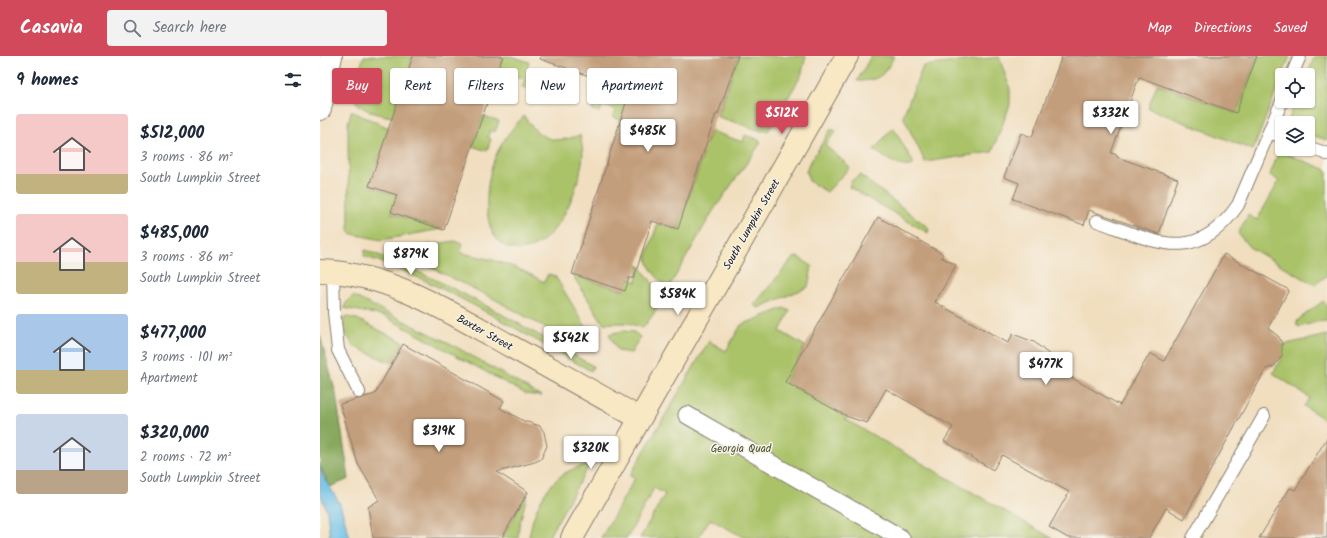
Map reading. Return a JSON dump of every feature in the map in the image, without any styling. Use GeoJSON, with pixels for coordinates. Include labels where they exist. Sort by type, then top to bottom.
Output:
{"type":"FeatureCollection","features":[{"type":"Feature","properties":{"kind":"main road","name":"South Lumpkin Street"},"geometry":{"type":"LineString","coordinates":[[572,538],[639,418],[847,56]]}},
{"type":"Feature","properties":{"kind":"main road","name":"Baxter Street"},"geometry":{"type":"LineString","coordinates":[[327,271],[384,284],[423,299],[639,418]]}},
{"type":"Feature","properties":{"kind":"street"},"geometry":{"type":"LineString","coordinates":[[320,109],[331,56]]}},
{"type":"Feature","properties":{"kind":"street"},"geometry":{"type":"LineString","coordinates":[[687,415],[901,538]]}},
{"type":"Feature","properties":{"kind":"lane"},"geometry":{"type":"LineString","coordinates":[[1295,68],[1300,56]]}},
{"type":"Feature","properties":{"kind":"lane"},"geometry":{"type":"LineString","coordinates":[[1097,222],[1166,244],[1187,244],[1207,237],[1228,219],[1238,205],[1279,108]]}},
{"type":"Feature","properties":{"kind":"lane"},"geometry":{"type":"LineString","coordinates":[[1269,132],[1275,134]]}},
{"type":"Feature","properties":{"kind":"lane"},"geometry":{"type":"LineString","coordinates":[[1315,150],[1327,154]]}},
{"type":"Feature","properties":{"kind":"lane"},"geometry":{"type":"LineString","coordinates":[[327,271],[334,312],[338,350],[359,392]]}},
{"type":"Feature","properties":{"kind":"lane"},"geometry":{"type":"LineString","coordinates":[[1192,538],[1264,416]]}},
{"type":"Feature","properties":{"kind":"green space"},"geometry":{"type":"Polygon","coordinates":[[[364,56],[413,56],[409,68],[390,68],[390,104],[397,104],[393,117],[369,111],[358,104],[382,104],[382,68],[360,68],[364,56]]]}},
{"type":"Feature","properties":{"kind":"green space"},"geometry":{"type":"Polygon","coordinates":[[[503,56],[511,56],[529,62],[528,68],[526,68],[526,88],[522,87],[525,79],[518,77],[518,68],[499,68],[503,56]]]}},
{"type":"Feature","properties":{"kind":"green space"},"geometry":{"type":"Polygon","coordinates":[[[738,56],[806,56],[801,76],[768,131],[761,131],[716,116],[719,114],[738,56]]]}},
{"type":"Feature","properties":{"kind":"green space"},"geometry":{"type":"Polygon","coordinates":[[[871,56],[894,56],[888,68],[880,76],[871,80],[857,81],[871,56]]]}},
{"type":"Feature","properties":{"kind":"green space"},"geometry":{"type":"Polygon","coordinates":[[[1256,56],[1290,56],[1285,68],[1275,68],[1275,94],[1253,150],[1148,108],[1157,84],[1236,113],[1257,57],[1256,56]]]}},
{"type":"Feature","properties":{"kind":"green space"},"geometry":{"type":"Polygon","coordinates":[[[1315,56],[1327,56],[1327,140],[1315,136],[1315,116],[1290,116],[1293,108],[1315,108],[1315,68],[1310,68],[1315,56]]]}},
{"type":"Feature","properties":{"kind":"green space"},"geometry":{"type":"Polygon","coordinates":[[[999,57],[1010,89],[1010,105],[992,152],[925,162],[903,116],[923,66],[999,57]]]}},
{"type":"Feature","properties":{"kind":"green space"},"geometry":{"type":"Polygon","coordinates":[[[594,104],[635,104],[621,120],[613,117],[615,109],[602,105],[600,112],[592,110],[594,104]]]}},
{"type":"Feature","properties":{"kind":"green space"},"geometry":{"type":"Polygon","coordinates":[[[351,111],[389,128],[370,186],[397,195],[391,213],[441,229],[382,240],[352,234],[349,230],[348,124],[351,111]]]}},
{"type":"Feature","properties":{"kind":"green space"},"geometry":{"type":"Polygon","coordinates":[[[483,116],[499,121],[495,132],[490,130],[488,137],[491,139],[487,151],[472,146],[483,116]]]}},
{"type":"Feature","properties":{"kind":"green space"},"geometry":{"type":"Polygon","coordinates":[[[524,116],[535,130],[548,138],[562,139],[580,135],[583,155],[575,191],[559,222],[549,236],[536,245],[522,250],[507,247],[498,241],[492,231],[488,218],[487,191],[492,165],[496,155],[508,134],[524,116]]]}},
{"type":"Feature","properties":{"kind":"green space"},"geometry":{"type":"Polygon","coordinates":[[[893,127],[914,164],[909,166],[899,165],[888,160],[874,150],[893,127]]]}},
{"type":"Feature","properties":{"kind":"green space"},"geometry":{"type":"Polygon","coordinates":[[[831,129],[836,131],[825,145],[850,167],[827,192],[809,181],[806,172],[809,164],[831,129]]]}},
{"type":"Feature","properties":{"kind":"green space"},"geometry":{"type":"Polygon","coordinates":[[[711,131],[743,142],[745,135],[760,140],[760,144],[713,211],[668,289],[651,269],[647,260],[647,255],[658,223],[678,229],[703,155],[697,153],[701,143],[707,143],[711,131]]]}},
{"type":"Feature","properties":{"kind":"green space"},"geometry":{"type":"Polygon","coordinates":[[[1277,156],[1292,156],[1327,170],[1327,275],[1315,285],[1249,247],[1238,233],[1248,215],[1257,220],[1279,181],[1270,175],[1277,156]]]}},
{"type":"Feature","properties":{"kind":"green space"},"geometry":{"type":"Polygon","coordinates":[[[860,175],[929,228],[928,233],[849,187],[851,181],[860,175]]]}},
{"type":"Feature","properties":{"kind":"green space"},"geometry":{"type":"Polygon","coordinates":[[[454,241],[463,243],[461,253],[504,263],[524,271],[544,282],[548,274],[555,276],[586,327],[588,326],[591,331],[576,345],[494,299],[412,258],[409,253],[412,248],[454,241]]]}},
{"type":"Feature","properties":{"kind":"green space"},"geometry":{"type":"Polygon","coordinates":[[[365,250],[424,274],[453,288],[593,366],[591,371],[451,293],[394,267],[364,256],[365,250]]]}},
{"type":"Feature","properties":{"kind":"green space"},"geometry":{"type":"Polygon","coordinates":[[[798,257],[812,266],[808,287],[758,308],[754,305],[793,258],[798,257]]]}},
{"type":"Feature","properties":{"kind":"green space"},"geometry":{"type":"Polygon","coordinates":[[[639,265],[662,296],[655,312],[643,328],[628,323],[603,323],[572,274],[624,291],[629,278],[636,282],[639,265]]]}},
{"type":"Feature","properties":{"kind":"green space"},"geometry":{"type":"Polygon","coordinates":[[[353,296],[451,344],[541,396],[526,394],[384,316],[344,308],[346,303],[353,296]]]}},
{"type":"Feature","properties":{"kind":"green space"},"geometry":{"type":"Polygon","coordinates":[[[1323,301],[1327,305],[1327,321],[1316,322],[1300,327],[1296,325],[1298,320],[1323,301]]]}},
{"type":"Feature","properties":{"kind":"green space","name":"Georgia Quad"},"geometry":{"type":"Polygon","coordinates":[[[784,308],[790,311],[780,331],[805,346],[785,382],[848,417],[845,419],[1052,538],[745,538],[710,519],[698,538],[640,538],[665,494],[654,488],[627,538],[601,538],[635,478],[630,475],[709,341],[726,351],[741,325],[784,308]]]}},
{"type":"Feature","properties":{"kind":"green space"},"geometry":{"type":"Polygon","coordinates":[[[347,317],[357,319],[403,342],[391,363],[353,346],[344,329],[343,319],[347,317]]]}},
{"type":"Feature","properties":{"kind":"green space"},"geometry":{"type":"Polygon","coordinates":[[[622,331],[634,332],[640,337],[631,353],[618,351],[609,334],[622,331]]]}},
{"type":"Feature","properties":{"kind":"green space"},"geometry":{"type":"Polygon","coordinates":[[[320,335],[336,394],[349,479],[330,487],[320,466],[320,335]]]}},
{"type":"Feature","properties":{"kind":"green space"},"geometry":{"type":"Polygon","coordinates":[[[1327,335],[1327,421],[1304,406],[1310,398],[1273,373],[1281,359],[1282,345],[1327,335]]]}},
{"type":"Feature","properties":{"kind":"green space"},"geometry":{"type":"Polygon","coordinates":[[[589,465],[548,538],[529,538],[535,513],[547,490],[565,473],[576,468],[589,465]]]}},
{"type":"Feature","properties":{"kind":"green space"},"geometry":{"type":"Polygon","coordinates":[[[528,492],[519,526],[518,538],[502,538],[528,492]]]}},
{"type":"Feature","properties":{"kind":"water"},"geometry":{"type":"Polygon","coordinates":[[[320,466],[323,476],[340,504],[350,538],[330,538],[327,511],[320,493],[320,466]]]}},
{"type":"Feature","properties":{"kind":"building"},"geometry":{"type":"Polygon","coordinates":[[[413,56],[503,56],[499,68],[454,68],[454,104],[487,104],[444,230],[391,212],[397,195],[369,186],[397,104],[446,104],[446,68],[409,68],[413,56]]]}},
{"type":"Feature","properties":{"kind":"building"},"geometry":{"type":"Polygon","coordinates":[[[541,56],[738,56],[718,114],[716,114],[678,229],[652,221],[634,278],[629,278],[625,291],[572,274],[626,104],[677,104],[677,68],[587,68],[587,75],[579,72],[579,68],[566,68],[540,59],[541,56]]]}},
{"type":"Feature","properties":{"kind":"building"},"geometry":{"type":"Polygon","coordinates":[[[1062,56],[1257,56],[1236,113],[1139,77],[1111,153],[1117,155],[1117,157],[1178,179],[1159,234],[1089,210],[1084,225],[1013,199],[1019,183],[1004,177],[1021,133],[1032,137],[1062,56]]]}},
{"type":"Feature","properties":{"kind":"building"},"geometry":{"type":"Polygon","coordinates":[[[878,217],[943,254],[941,257],[956,265],[935,302],[1008,343],[1013,334],[1034,342],[1051,356],[1047,364],[1120,405],[1150,353],[1164,361],[1224,254],[1289,290],[1268,328],[1279,337],[1282,343],[1282,356],[1274,366],[1266,369],[1184,519],[1166,508],[1149,538],[1068,538],[1049,527],[1069,492],[1002,455],[993,470],[944,441],[953,427],[886,389],[867,423],[848,417],[785,382],[878,217]]]}},
{"type":"Feature","properties":{"kind":"building"},"geometry":{"type":"Polygon","coordinates":[[[403,344],[504,401],[500,408],[524,421],[540,426],[544,432],[547,446],[541,459],[497,472],[528,492],[502,538],[373,538],[368,507],[379,500],[358,464],[340,404],[375,394],[403,344]]]}},
{"type":"Feature","properties":{"kind":"building"},"geometry":{"type":"Polygon","coordinates":[[[1327,438],[1327,538],[1259,538],[1290,488],[1295,490],[1327,438]]]}}]}
